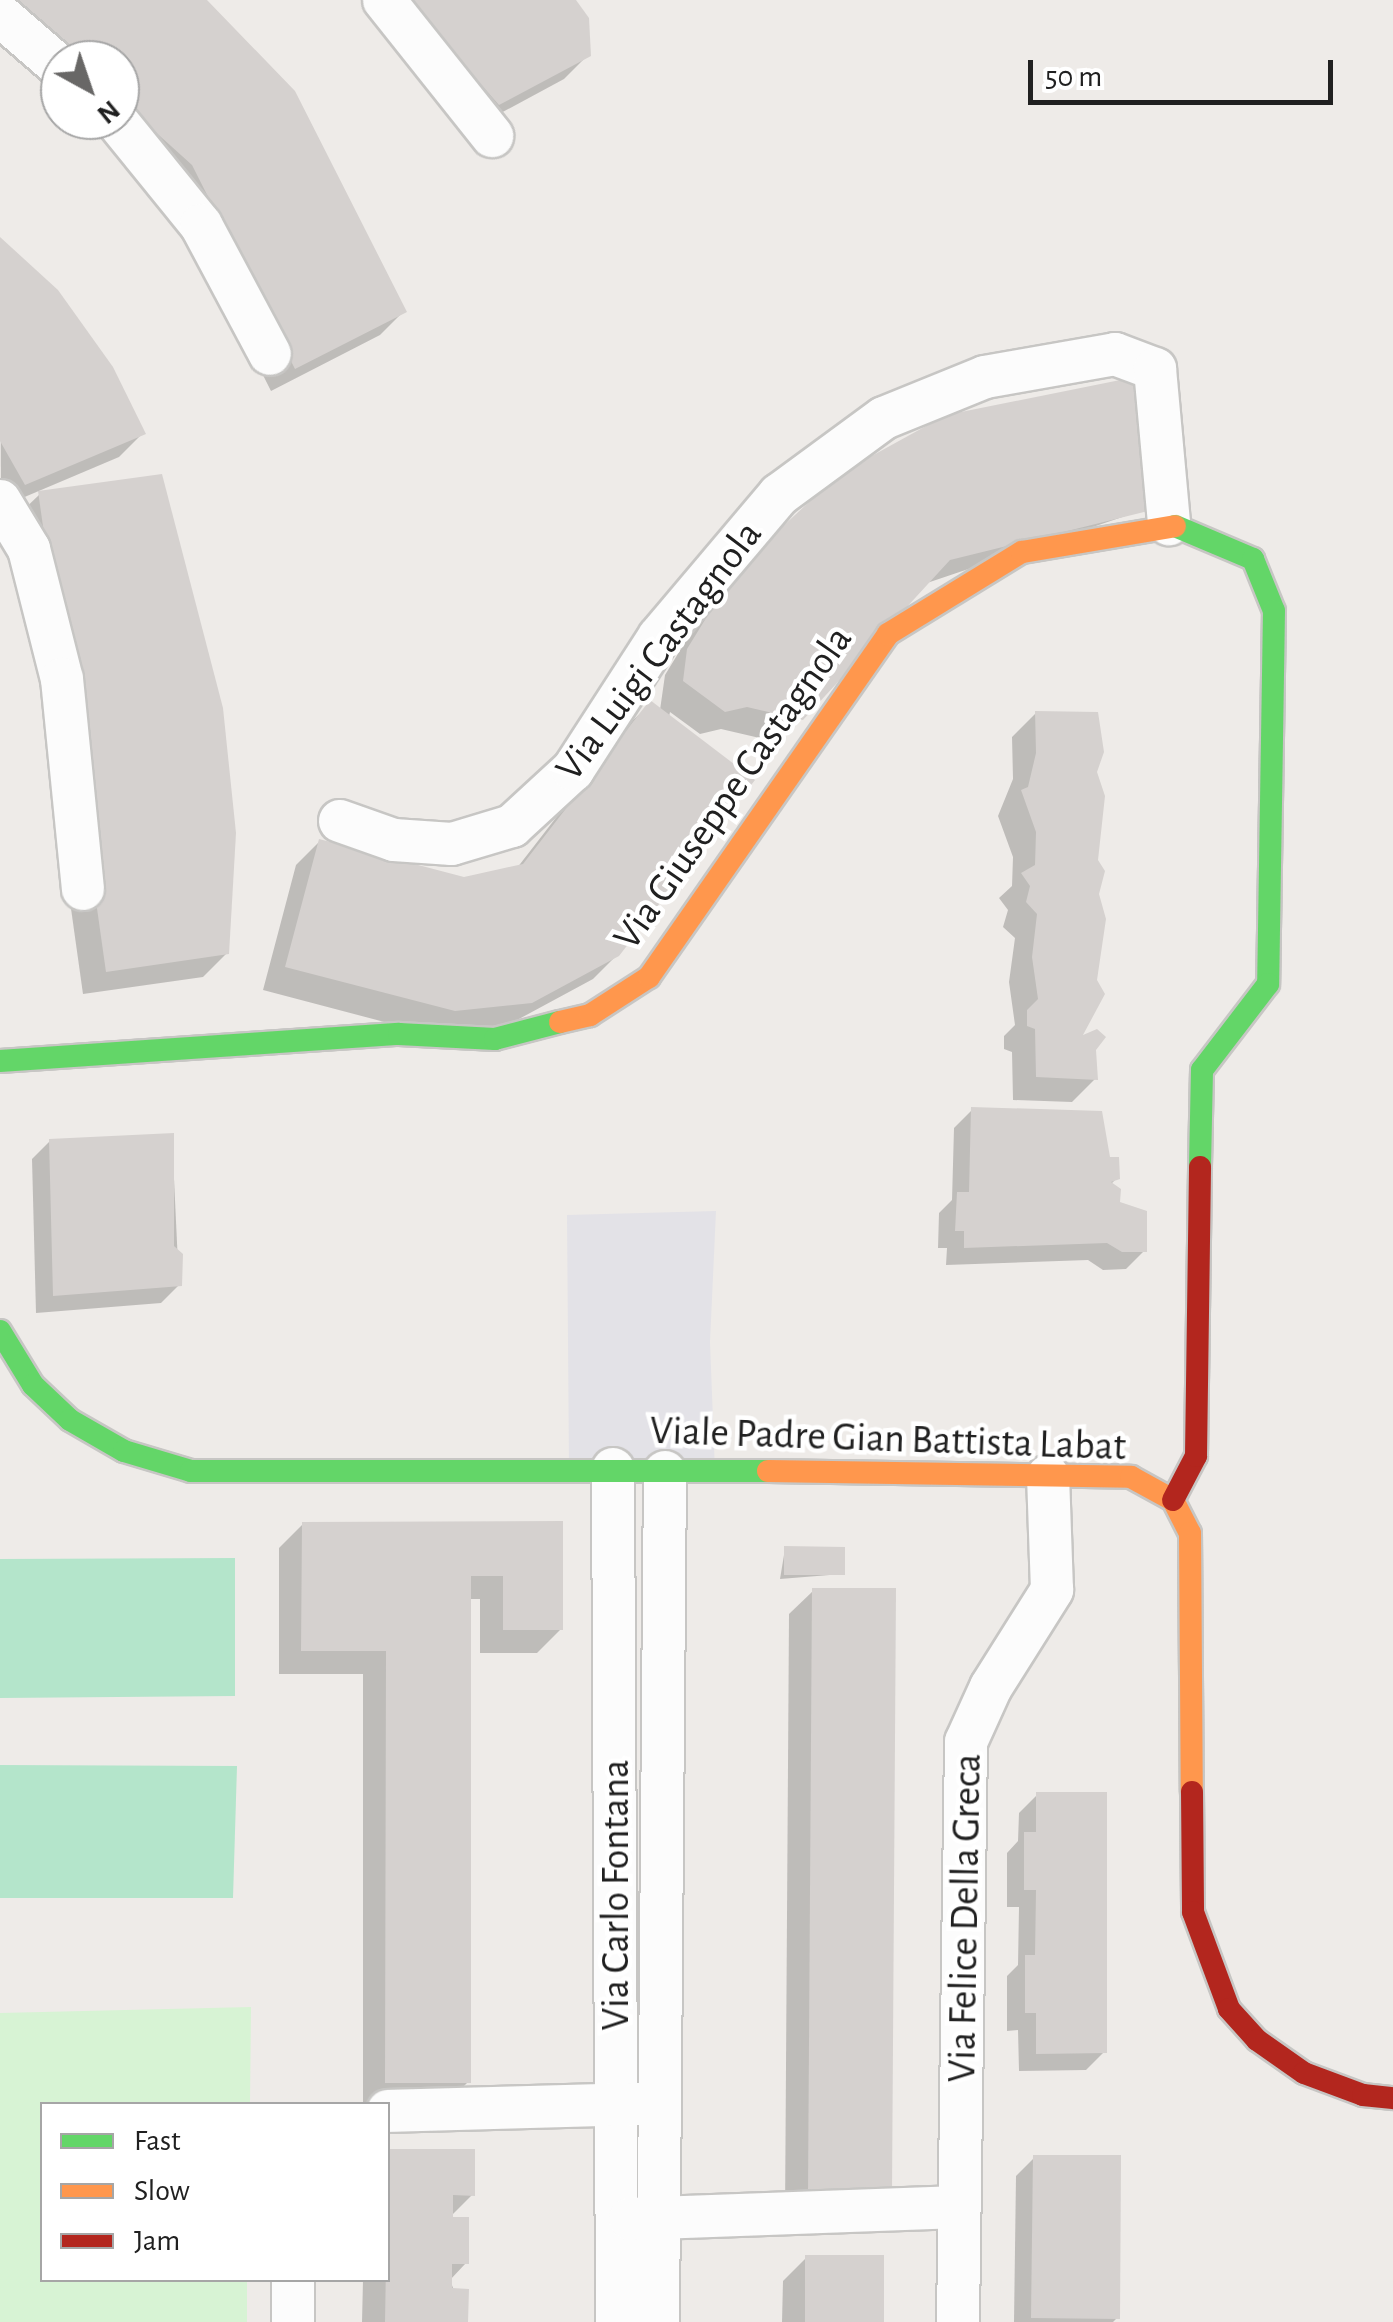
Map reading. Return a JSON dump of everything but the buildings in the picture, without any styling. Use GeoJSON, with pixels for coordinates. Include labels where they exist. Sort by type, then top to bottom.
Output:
{"type":"FeatureCollection","features":[{"type":"Feature","properties":{"kind":"street"},"geometry":{"type":"LineString","coordinates":[[384,0],[492,136]]}},
{"type":"Feature","properties":{"kind":"street"},"geometry":{"type":"LineString","coordinates":[[0,16],[40,50]]}},
{"type":"Feature","properties":{"kind":"street"},"geometry":{"type":"LineString","coordinates":[[132,140],[201,225],[270,354]]}},
{"type":"Feature","properties":{"kind":"street","name":"Via Luigi Castagnola"},"geometry":{"type":"LineString","coordinates":[[340,821],[394,840],[452,844],[512,826],[572,770],[658,637],[779,496],[884,418],[985,377],[1115,354],[1155,369],[1169,524]]}},
{"type":"Feature","properties":{"kind":"street"},"geometry":{"type":"LineString","coordinates":[[0,501],[29,549],[62,680],[83,889]]}},
{"type":"Feature","properties":{"kind":"street"},"geometry":{"type":"LineString","coordinates":[[1169,524],[1253,559],[1274,610],[1268,984],[1202,1070],[1196,1456],[1173,1500]]}},
{"type":"Feature","properties":{"kind":"street","name":"Via Giuseppe Castagnola"},"geometry":{"type":"LineString","coordinates":[[0,1061],[399,1034],[495,1039],[590,1014],[649,977],[888,634],[1022,552],[1169,524]]}},
{"type":"Feature","properties":{"kind":"street","name":"Viale Padre Gian Battista Labat"},"geometry":{"type":"LineString","coordinates":[[0,1331],[33,1385],[70,1420],[124,1451],[191,1472],[613,1469],[1131,1477],[1173,1500],[1190,1533],[1193,1912],[1204,1956],[1230,2009],[1257,2040],[1304,2073],[1364,2095],[1393,2098]]}},
{"type":"Feature","properties":{"kind":"street","name":"Via Carlo Fontana"},"geometry":{"type":"LineString","coordinates":[[613,1469],[618,2104],[658,2322]]}},
{"type":"Feature","properties":{"kind":"street","name":"Via Carlo Fontana"},"geometry":{"type":"LineString","coordinates":[[617,2322],[660,2104],[665,1472]]}},
{"type":"Feature","properties":{"kind":"street","name":"Via Felice Della Greca"},"geometry":{"type":"LineString","coordinates":[[958,2322],[966,1742],[991,1687],[1052,1590],[1048,1476]]}},
{"type":"Feature","properties":{"kind":"street"},"geometry":{"type":"LineString","coordinates":[[390,2112],[660,2104]]}},
{"type":"Feature","properties":{"kind":"street"},"geometry":{"type":"LineString","coordinates":[[639,2219],[959,2207]]}},
{"type":"Feature","properties":{"kind":"street"},"geometry":{"type":"LineString","coordinates":[[293,2282],[293,2322]]}},
{"type":"Feature","properties":{"kind":"green space"},"geometry":{"type":"Polygon","coordinates":[[[235,1558],[235,1696],[0,1698],[0,1559],[235,1558]]]}},
{"type":"Feature","properties":{"kind":"green space"},"geometry":{"type":"Polygon","coordinates":[[[0,1765],[237,1766],[233,1898],[0,1898],[0,1765]]]}},
{"type":"Feature","properties":{"kind":"green space"},"geometry":{"type":"Polygon","coordinates":[[[251,2007],[250,2102],[40,2102],[40,2282],[247,2282],[247,2322],[0,2322],[0,2013],[251,2007]]]}},
{"type":"Feature","properties":{"kind":"shaded area"},"geometry":{"type":"Polygon","coordinates":[[[716,1211],[710,1342],[715,1472],[569,1468],[567,1215],[716,1211]]]}},
{"type":"Feature","properties":{"kind":"traffic: fast"},"geometry":{"type":"LineString","coordinates":[[1175,526],[1253,559],[1274,611],[1268,984],[1202,1070],[1200,1167]]}},
{"type":"Feature","properties":{"kind":"traffic: fast"},"geometry":{"type":"LineString","coordinates":[[0,1061],[399,1034],[495,1039],[560,1022]]}},
{"type":"Feature","properties":{"kind":"traffic: fast"},"geometry":{"type":"LineString","coordinates":[[0,1331],[33,1385],[70,1420],[124,1451],[191,1471],[768,1471]]}},
{"type":"Feature","properties":{"kind":"traffic: slow"},"geometry":{"type":"LineString","coordinates":[[560,1022],[590,1015],[649,977],[888,634],[1022,552],[1175,526]]}},
{"type":"Feature","properties":{"kind":"traffic: slow"},"geometry":{"type":"LineString","coordinates":[[768,1471],[1131,1477],[1173,1500],[1190,1533],[1192,1792]]}},
{"type":"Feature","properties":{"kind":"traffic: jam"},"geometry":{"type":"LineString","coordinates":[[1173,1500],[1196,1456],[1200,1167]]}},
{"type":"Feature","properties":{"kind":"traffic: jam"},"geometry":{"type":"LineString","coordinates":[[1192,1792],[1193,1912],[1229,2009],[1257,2040],[1304,2073],[1363,2095],[1393,2098]]}}]}
